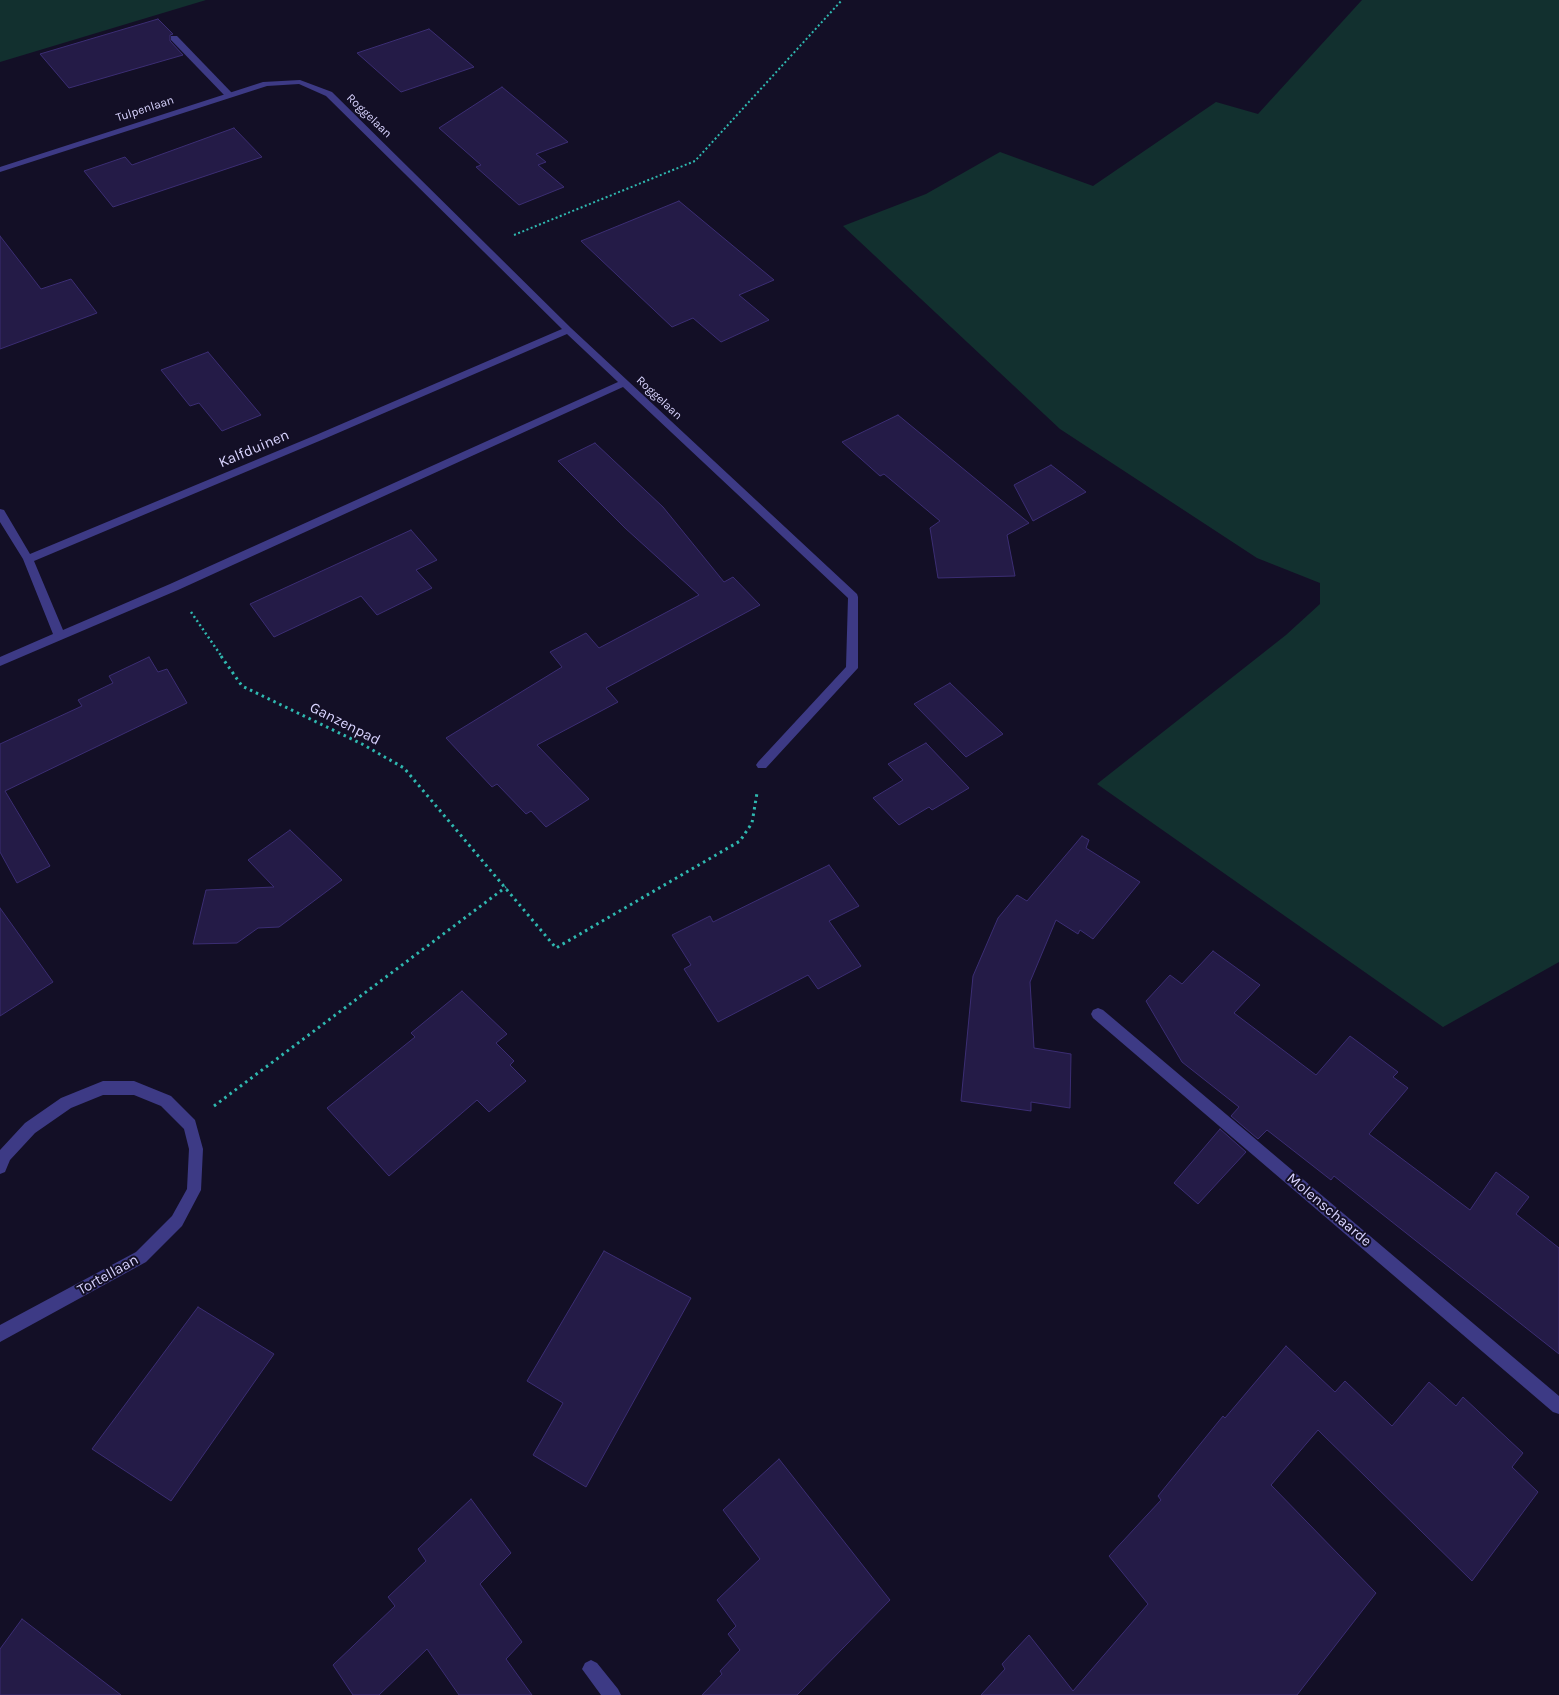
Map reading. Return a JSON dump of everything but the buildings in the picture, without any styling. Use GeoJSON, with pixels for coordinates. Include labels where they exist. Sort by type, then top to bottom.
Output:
{"type":"FeatureCollection","features":[{"type":"Feature","properties":{"kind":"street"},"geometry":{"type":"LineString","coordinates":[[174,38],[229,95]]}},
{"type":"Feature","properties":{"kind":"street","name":"Roggelaan"},"geometry":{"type":"LineString","coordinates":[[300,82],[329,94],[486,246],[568,330],[853,597],[852,668],[762,765]]}},
{"type":"Feature","properties":{"kind":"street","name":"Tulpenlaan"},"geometry":{"type":"LineString","coordinates":[[0,170],[266,84],[300,82]]}},
{"type":"Feature","properties":{"kind":"street","name":"Kalfduinen"},"geometry":{"type":"LineString","coordinates":[[28,559],[320,437],[568,330]]}},
{"type":"Feature","properties":{"kind":"street"},"geometry":{"type":"LineString","coordinates":[[0,662],[174,587],[624,383]]}},
{"type":"Feature","properties":{"kind":"street"},"geometry":{"type":"LineString","coordinates":[[0,512],[28,559],[60,637]]}},
{"type":"Feature","properties":{"kind":"street","name":"Molenschaarde"},"geometry":{"type":"LineString","coordinates":[[1098,1014],[1559,1406]]}},
{"type":"Feature","properties":{"kind":"street"},"geometry":{"type":"LineString","coordinates":[[0,1167],[4,1156],[30,1128],[66,1103],[103,1088],[134,1088],[166,1101],[190,1125]]}},
{"type":"Feature","properties":{"kind":"street","name":"Tortellaan"},"geometry":{"type":"LineString","coordinates":[[0,1334],[141,1257],[177,1221],[194,1190],[196,1149],[190,1125]]}},
{"type":"Feature","properties":{"kind":"street"},"geometry":{"type":"LineString","coordinates":[[592,1669],[612,1695]]}},
{"type":"Feature","properties":{"kind":"path"},"geometry":{"type":"LineString","coordinates":[[486,246],[695,162],[842,0]]}},
{"type":"Feature","properties":{"kind":"path","name":"Ganzenpad"},"geometry":{"type":"LineString","coordinates":[[174,587],[242,686],[362,744],[404,768],[556,948],[740,841],[752,823],[762,765]]}},
{"type":"Feature","properties":{"kind":"path"},"geometry":{"type":"LineString","coordinates":[[190,1125],[506,887]]}},
{"type":"Feature","properties":{"kind":"green space"},"geometry":{"type":"Polygon","coordinates":[[[0,0],[206,0],[0,62],[0,0]]]}},
{"type":"Feature","properties":{"kind":"green space"},"geometry":{"type":"Polygon","coordinates":[[[1362,0],[1559,0],[1559,962],[1443,1027],[1097,784],[1286,635],[1320,604],[1320,583],[1257,558],[1060,429],[843,226],[926,194],[1000,152],[1093,186],[1216,102],[1258,114],[1362,0]]]}}]}
